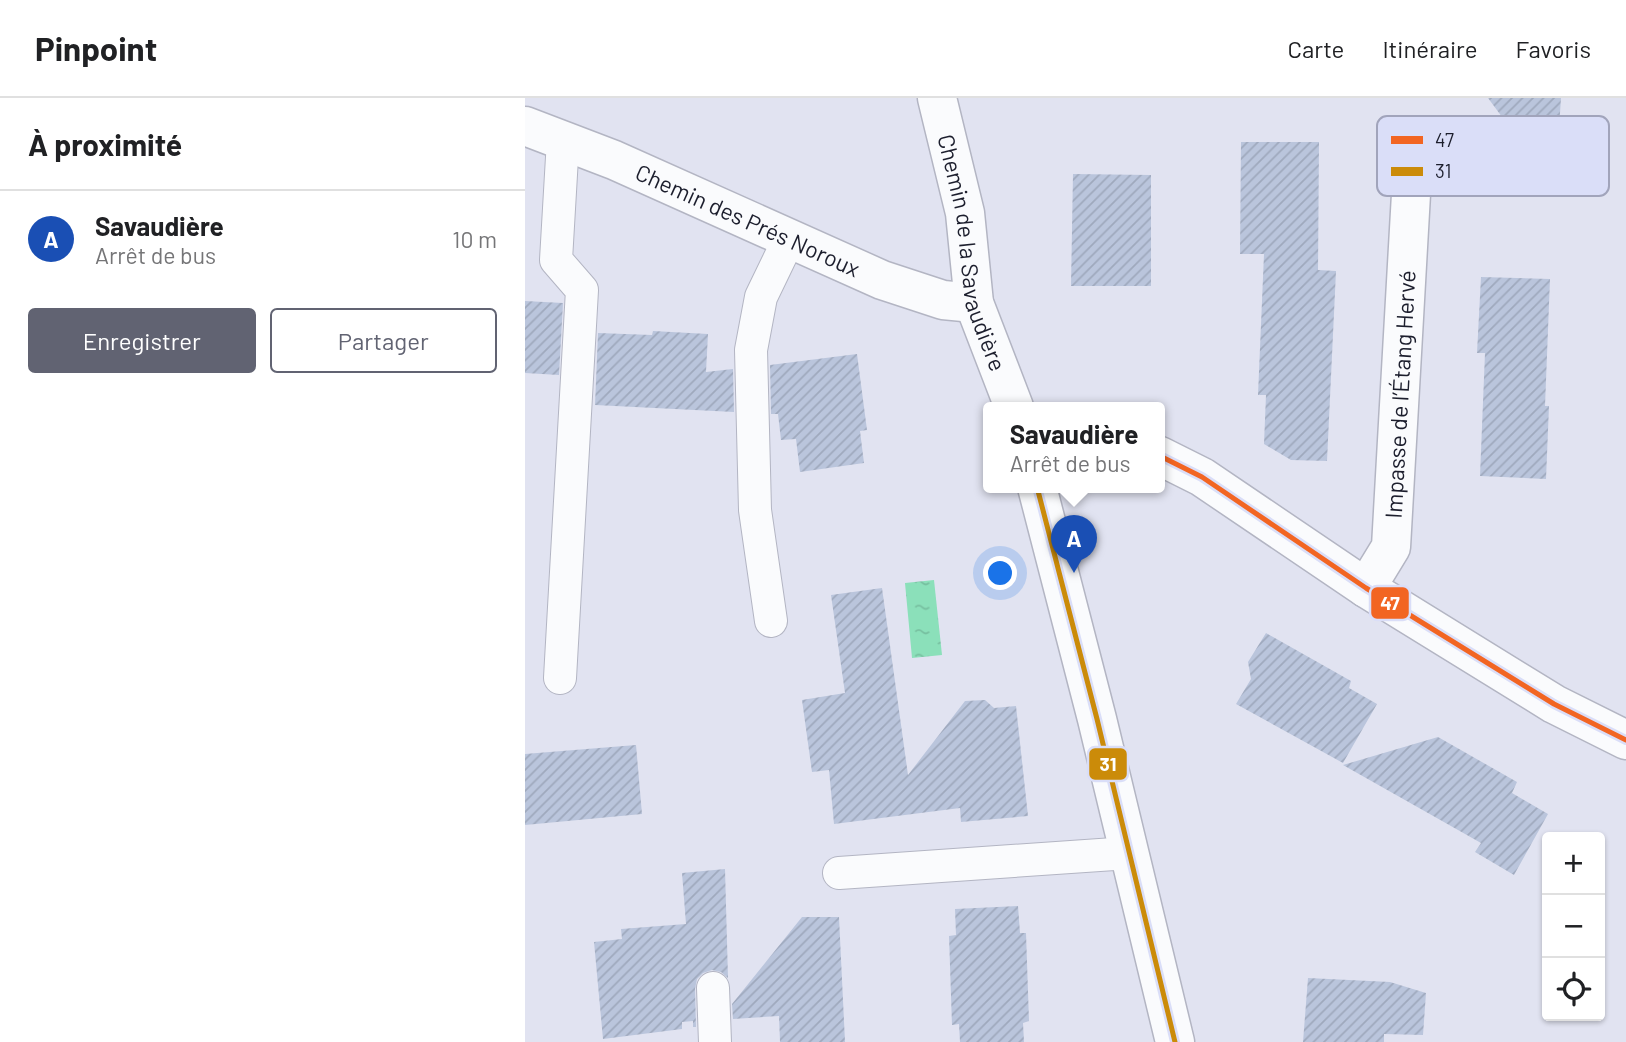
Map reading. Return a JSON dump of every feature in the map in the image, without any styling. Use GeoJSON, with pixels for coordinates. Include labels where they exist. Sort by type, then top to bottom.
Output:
{"type":"FeatureCollection","features":[{"type":"Feature","properties":{"kind":"street","name":"Chemin de la Savaudière"},"geometry":{"type":"LineString","coordinates":[[937,98],[965,213],[974,303],[1012,402]]}},
{"type":"Feature","properties":{"kind":"street","name":"Chemin des Prés Noroux"},"geometry":{"type":"LineString","coordinates":[[525,126],[614,160],[882,280],[943,300],[974,303]]}},
{"type":"Feature","properties":{"kind":"street","name":"Impasse de l’Étang Hervé"},"geometry":{"type":"LineString","coordinates":[[1366,589],[1391,547],[1411,196]]}},
{"type":"Feature","properties":{"kind":"street"},"geometry":{"type":"LineString","coordinates":[[1165,458],[1202,477],[1366,589],[1554,704],[1626,740]]}},
{"type":"Feature","properties":{"kind":"street"},"geometry":{"type":"LineString","coordinates":[[1039,493],[1097,719],[1175,1042]]}},
{"type":"Feature","properties":{"kind":"lane"},"geometry":{"type":"LineString","coordinates":[[560,678],[582,290],[556,260],[563,140]]}},
{"type":"Feature","properties":{"kind":"lane"},"geometry":{"type":"LineString","coordinates":[[771,621],[755,510],[751,350],[761,297],[789,239]]}},
{"type":"Feature","properties":{"kind":"lane"},"geometry":{"type":"LineString","coordinates":[[839,873],[1129,853]]}},
{"type":"Feature","properties":{"kind":"lane"},"geometry":{"type":"LineString","coordinates":[[713,988],[715,1042]]}},
{"type":"Feature","properties":{"kind":"water"},"geometry":{"type":"Polygon","coordinates":[[[934,580],[942,655],[912,658],[905,583],[934,580]]]}},
{"type":"Feature","properties":{"kind":"building"},"geometry":{"type":"Polygon","coordinates":[[[1488,98],[1561,98],[1560,116],[1501,116],[1488,98]]]}},
{"type":"Feature","properties":{"kind":"building"},"geometry":{"type":"Polygon","coordinates":[[[1241,142],[1319,142],[1318,270],[1336,271],[1327,461],[1291,460],[1264,444],[1266,395],[1258,395],[1264,254],[1240,254],[1241,142]]]}},
{"type":"Feature","properties":{"kind":"building"},"geometry":{"type":"Polygon","coordinates":[[[1073,174],[1151,175],[1151,286],[1071,286],[1073,174]]]}},
{"type":"Feature","properties":{"kind":"building"},"geometry":{"type":"Polygon","coordinates":[[[1481,277],[1550,279],[1545,406],[1549,406],[1546,479],[1480,476],[1485,353],[1477,353],[1481,277]]]}},
{"type":"Feature","properties":{"kind":"building"},"geometry":{"type":"Polygon","coordinates":[[[525,301],[563,303],[559,375],[525,373],[525,301]]]}},
{"type":"Feature","properties":{"kind":"building"},"geometry":{"type":"Polygon","coordinates":[[[653,331],[708,334],[706,372],[733,369],[734,412],[595,405],[598,333],[652,335],[653,331]]]}},
{"type":"Feature","properties":{"kind":"building"},"geometry":{"type":"Polygon","coordinates":[[[857,354],[867,430],[860,431],[864,463],[800,472],[796,439],[781,440],[778,414],[771,414],[770,365],[857,354]]]}},
{"type":"Feature","properties":{"kind":"building"},"geometry":{"type":"Polygon","coordinates":[[[882,588],[908,775],[965,701],[985,700],[994,708],[1016,706],[1028,816],[961,822],[960,808],[834,824],[829,770],[812,772],[802,700],[845,693],[831,595],[882,588]]]}},
{"type":"Feature","properties":{"kind":"building"},"geometry":{"type":"Polygon","coordinates":[[[1266,633],[1351,681],[1349,688],[1377,704],[1343,763],[1236,704],[1251,679],[1248,662],[1266,633]]]}},
{"type":"Feature","properties":{"kind":"building"},"geometry":{"type":"Polygon","coordinates":[[[1438,737],[1517,782],[1512,793],[1548,814],[1514,875],[1475,852],[1481,843],[1343,765],[1438,737]]]}},
{"type":"Feature","properties":{"kind":"building"},"geometry":{"type":"Polygon","coordinates":[[[636,745],[642,814],[525,825],[525,754],[636,745]]]}},
{"type":"Feature","properties":{"kind":"building"},"geometry":{"type":"Polygon","coordinates":[[[725,869],[728,978],[721,972],[712,970],[697,979],[696,1027],[693,1027],[693,1021],[682,1022],[682,1029],[603,1039],[594,942],[622,939],[621,929],[686,924],[682,873],[725,869]]]}},
{"type":"Feature","properties":{"kind":"building"},"geometry":{"type":"Polygon","coordinates":[[[1018,906],[1020,933],[1026,933],[1029,1021],[1023,1023],[1024,1042],[960,1042],[959,1024],[952,1025],[949,936],[956,935],[955,909],[1018,906]]]}},
{"type":"Feature","properties":{"kind":"building"},"geometry":{"type":"Polygon","coordinates":[[[802,917],[839,917],[845,1042],[780,1042],[779,1016],[733,1019],[732,1004],[802,917]]]}},
{"type":"Feature","properties":{"kind":"building"},"geometry":{"type":"Polygon","coordinates":[[[1308,978],[1390,982],[1426,993],[1423,1035],[1384,1034],[1384,1042],[1303,1042],[1308,978]]]}},
{"type":"Feature","properties":{"kind":"transit line","name":"47"},"geometry":{"type":"LineString","coordinates":[[1165,458],[1202,477],[1366,588],[1554,704],[1626,740]]}},
{"type":"Feature","properties":{"kind":"transit line","name":"31"},"geometry":{"type":"LineString","coordinates":[[1039,493],[1097,719],[1175,1042]]}},
{"type":"Feature","properties":{"kind":"place","name":"Savaudière"},"geometry":{"type":"Point","coordinates":[1074,573]}}]}
